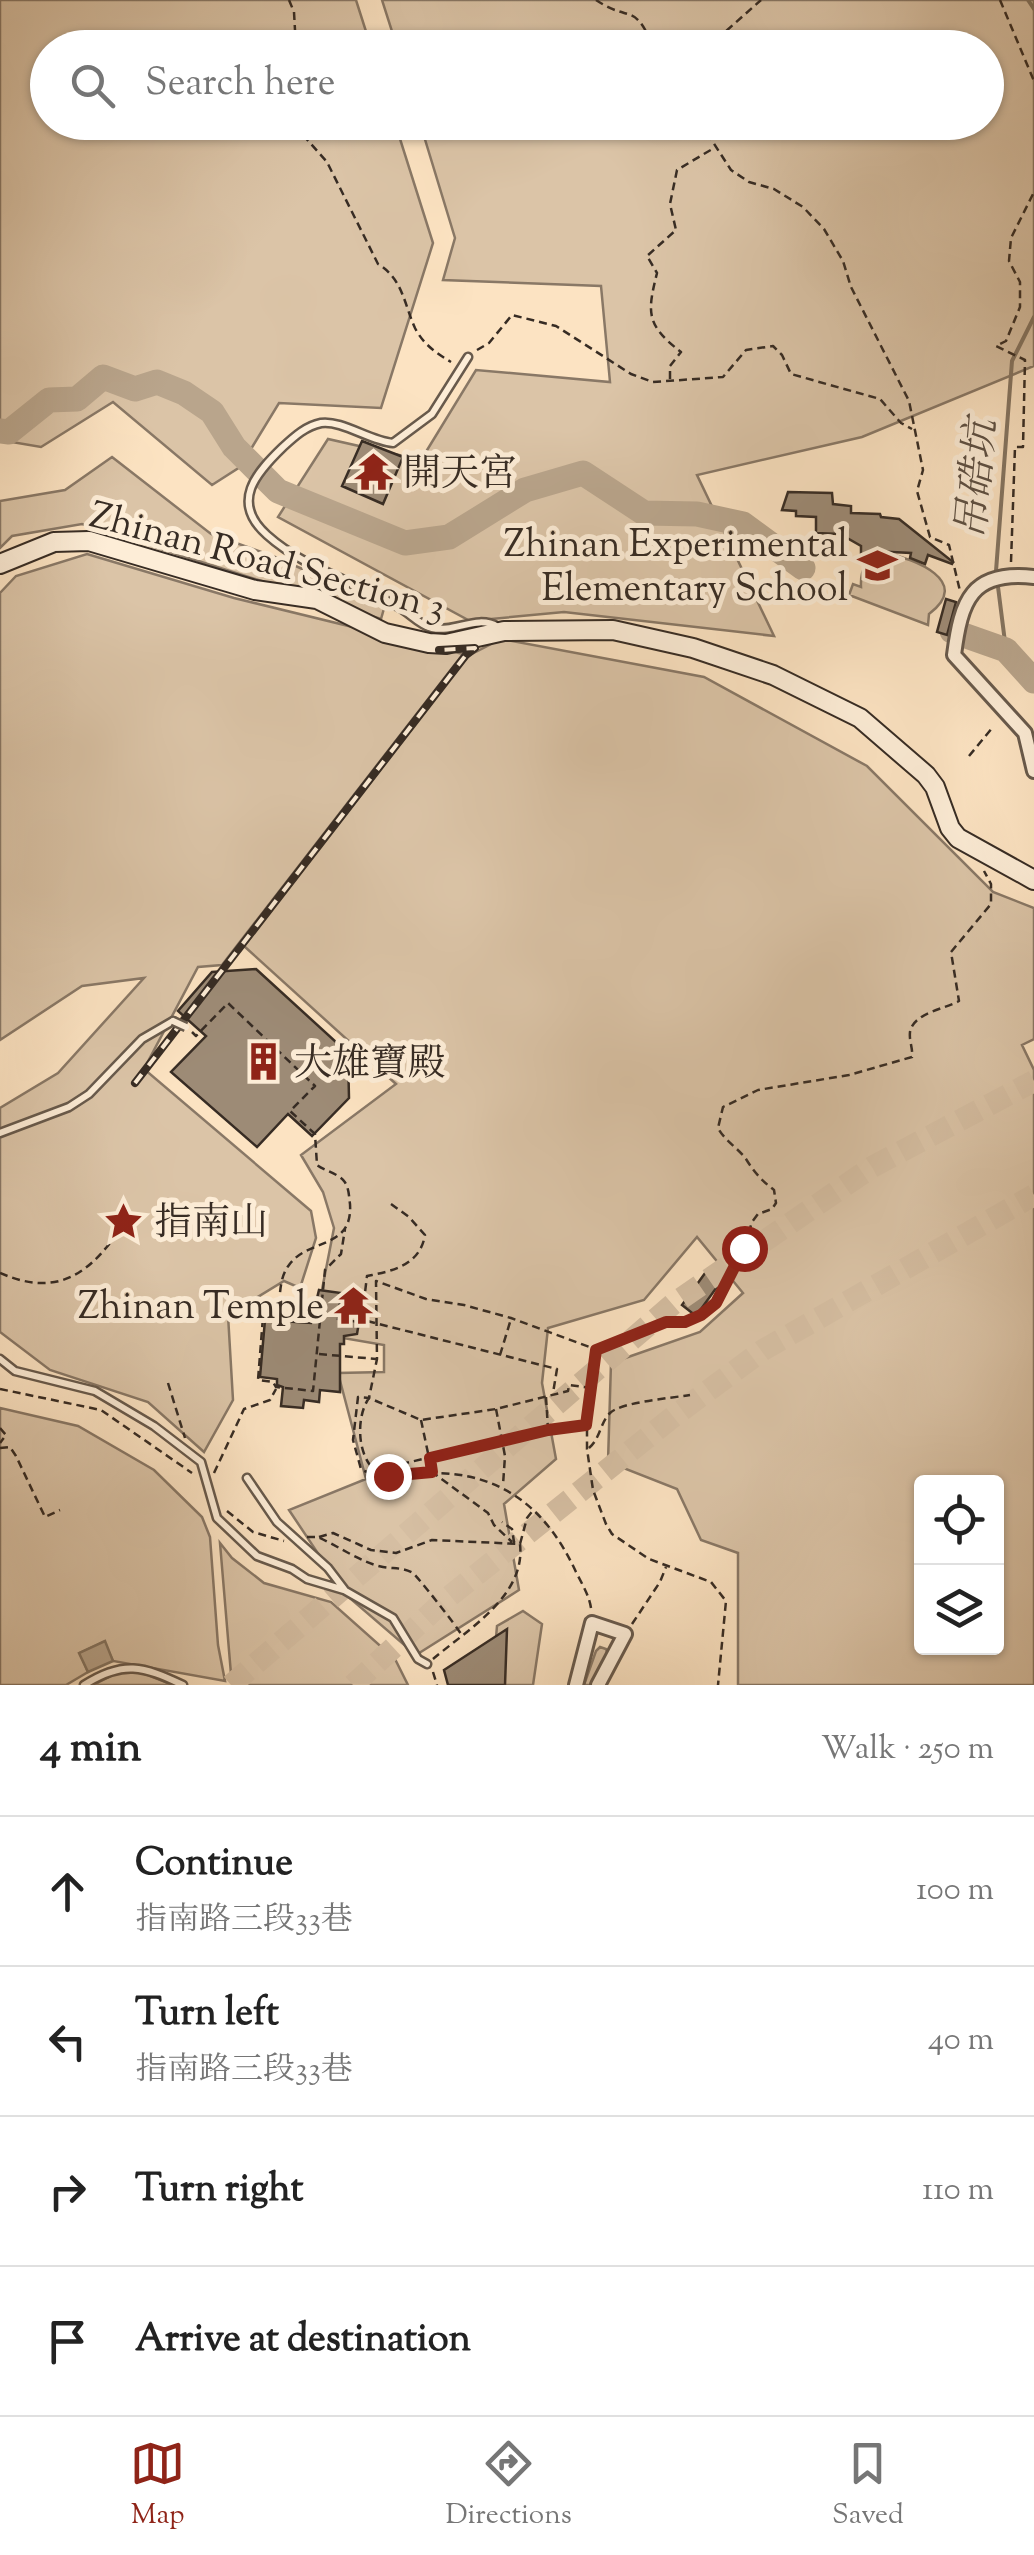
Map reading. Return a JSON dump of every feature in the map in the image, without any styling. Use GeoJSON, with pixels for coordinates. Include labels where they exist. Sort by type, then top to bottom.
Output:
{"type":"FeatureCollection","features":[{"type":"Feature","properties":{"kind":"street","name":"Zhinan Road Section 3"},"geometry":{"type":"LineString","coordinates":[[0,564],[54,542],[89,541],[255,590],[317,599],[385,632],[430,643],[446,644],[504,632],[627,632],[746,664],[809,690],[860,718],[926,776],[950,828],[964,844],[1034,880]]}},
{"type":"Feature","properties":{"kind":"street"},"geometry":{"type":"LineString","coordinates":[[1034,577],[978,586],[964,607],[954,648],[955,660],[1025,733],[1034,771]]}},
{"type":"Feature","properties":{"kind":"street"},"geometry":{"type":"LineString","coordinates":[[576,1685],[592,1623],[625,1634],[598,1685]]}},
{"type":"Feature","properties":{"kind":"lane"},"geometry":{"type":"LineString","coordinates":[[468,356],[432,414],[394,443],[375,441],[332,422],[317,424],[298,432],[266,463],[252,482],[248,498],[252,515],[264,533],[298,558],[401,608],[425,626],[438,630],[489,622],[504,632]]}},
{"type":"Feature","properties":{"kind":"lane"},"geometry":{"type":"LineString","coordinates":[[0,1133],[69,1107],[89,1094],[142,1039],[173,1020],[186,1027]]}},
{"type":"Feature","properties":{"kind":"lane"},"geometry":{"type":"LineString","coordinates":[[0,1359],[14,1370],[95,1391],[154,1426],[202,1462],[217,1518],[257,1556],[307,1579],[344,1590],[393,1618],[418,1659],[427,1664]]}},
{"type":"Feature","properties":{"kind":"lane"},"geometry":{"type":"LineString","coordinates":[[248,1478],[277,1522],[328,1568],[344,1590]]}},
{"type":"Feature","properties":{"kind":"lane"},"geometry":{"type":"LineString","coordinates":[[84,1685],[120,1667],[140,1667],[183,1685]]}},
{"type":"Feature","properties":{"kind":"path"},"geometry":{"type":"LineString","coordinates":[[289,0],[295,30]]}},
{"type":"Feature","properties":{"kind":"path"},"geometry":{"type":"LineString","coordinates":[[596,0],[611,10],[630,12],[642,19],[647,30]]}},
{"type":"Feature","properties":{"kind":"path"},"geometry":{"type":"LineString","coordinates":[[727,30],[761,0]]}},
{"type":"Feature","properties":{"kind":"path"},"geometry":{"type":"LineString","coordinates":[[1000,0],[1034,81]]}},
{"type":"Feature","properties":{"kind":"path"},"geometry":{"type":"LineString","coordinates":[[308,140],[326,162],[378,264],[388,270],[408,302],[414,327],[431,350],[461,368]]}},
{"type":"Feature","properties":{"kind":"path"},"geometry":{"type":"LineString","coordinates":[[711,140],[731,170],[803,207],[824,230],[842,261],[850,287],[909,401],[922,470],[917,492],[926,528],[930,538],[948,545],[964,607]]}},
{"type":"Feature","properties":{"kind":"path"},"geometry":{"type":"LineString","coordinates":[[670,380],[670,366],[680,352],[661,337],[648,308],[657,273],[647,256],[676,230],[670,204],[677,170],[715,147]]}},
{"type":"Feature","properties":{"kind":"path"},"geometry":{"type":"LineString","coordinates":[[1006,579],[1016,447],[1023,447],[1026,421],[1025,360],[996,346],[1006,341],[1020,308],[1020,282],[1009,261],[1011,238],[1034,192]]}},
{"type":"Feature","properties":{"kind":"path"},"geometry":{"type":"LineString","coordinates":[[468,356],[489,343],[512,315],[556,326],[631,374],[653,382],[723,377],[746,350],[774,346],[791,374],[880,399],[901,423],[914,430]]}},
{"type":"Feature","properties":{"kind":"path"},"geometry":{"type":"LineString","coordinates":[[969,756],[993,727]]}},
{"type":"Feature","properties":{"kind":"path"},"geometry":{"type":"LineString","coordinates":[[586,1425],[548,1430],[384,1468],[370,1465],[363,1456],[360,1436],[364,1402],[369,1398],[377,1359],[376,1281],[426,1299],[464,1304],[511,1318],[596,1350],[666,1322],[685,1322],[701,1315],[716,1303],[744,1248],[752,1222],[758,1214],[772,1210],[776,1197],[745,1158],[725,1141],[718,1128],[723,1107],[758,1090],[849,1075],[912,1057],[909,1036],[913,1024],[922,1016],[959,1001],[951,952],[992,904],[991,884],[982,868]]}},
{"type":"Feature","properties":{"kind":"path"},"geometry":{"type":"LineString","coordinates":[[186,1027],[196,1036],[228,1004],[315,1086],[290,1112],[315,1134],[318,1166],[345,1182],[350,1216],[340,1254],[324,1270],[313,1391],[276,1388]]}},
{"type":"Feature","properties":{"kind":"path"},"geometry":{"type":"LineString","coordinates":[[390,1204],[409,1217],[425,1240],[420,1252],[404,1267],[367,1276],[363,1309],[368,1321],[557,1369],[552,1394]]}},
{"type":"Feature","properties":{"kind":"path"},"geometry":{"type":"LineString","coordinates":[[0,1273],[35,1286],[84,1271],[125,1222]]}},
{"type":"Feature","properties":{"kind":"path"},"geometry":{"type":"LineString","coordinates":[[276,1388],[272,1382],[258,1380],[263,1317],[279,1318],[283,1273],[292,1260],[330,1243],[345,1230]]}},
{"type":"Feature","properties":{"kind":"path"},"geometry":{"type":"LineString","coordinates":[[500,1356],[511,1318]]}},
{"type":"Feature","properties":{"kind":"path"},"geometry":{"type":"LineString","coordinates":[[596,1350],[586,1425],[593,1490],[612,1534],[666,1568],[711,1582],[726,1601],[718,1685]]}},
{"type":"Feature","properties":{"kind":"path"},"geometry":{"type":"LineString","coordinates":[[317,1354],[377,1359]]}},
{"type":"Feature","properties":{"kind":"path"},"geometry":{"type":"LineString","coordinates":[[168,1383],[191,1454]]}},
{"type":"Feature","properties":{"kind":"path"},"geometry":{"type":"LineString","coordinates":[[591,1388],[569,1385],[568,1391],[496,1409],[421,1420],[358,1397],[353,1440],[361,1469],[371,1475],[432,1472],[475,1478],[503,1486],[535,1508],[569,1556],[591,1602],[592,1623]]}},
{"type":"Feature","properties":{"kind":"path"},"geometry":{"type":"LineString","coordinates":[[0,1389],[101,1410],[205,1481],[212,1478],[244,1409],[270,1400],[276,1388]]}},
{"type":"Feature","properties":{"kind":"path"},"geometry":{"type":"LineString","coordinates":[[587,1449],[595,1443],[605,1419],[617,1408],[690,1395]]}},
{"type":"Feature","properties":{"kind":"path"},"geometry":{"type":"LineString","coordinates":[[546,1396],[548,1430]]}},
{"type":"Feature","properties":{"kind":"path"},"geometry":{"type":"LineString","coordinates":[[496,1409],[504,1443],[503,1486]]}},
{"type":"Feature","properties":{"kind":"path"},"geometry":{"type":"LineString","coordinates":[[421,1420],[432,1472],[488,1513],[494,1525],[520,1544]]}},
{"type":"Feature","properties":{"kind":"path"},"geometry":{"type":"LineString","coordinates":[[0,1428],[6,1435],[0,1446],[10,1447],[16,1456],[45,1516],[60,1510]]}},
{"type":"Feature","properties":{"kind":"path"},"geometry":{"type":"LineString","coordinates":[[437,1685],[434,1671],[427,1664],[505,1595],[518,1572],[520,1544],[527,1518],[535,1508]]}},
{"type":"Feature","properties":{"kind":"path"},"geometry":{"type":"LineString","coordinates":[[217,1518],[227,1511],[266,1538],[298,1540],[333,1533],[370,1550],[396,1553],[432,1540],[520,1544]]}},
{"type":"Feature","properties":{"kind":"path"},"geometry":{"type":"LineString","coordinates":[[502,1522],[512,1530],[514,1542]]}},
{"type":"Feature","properties":{"kind":"path"},"geometry":{"type":"LineString","coordinates":[[318,1537],[382,1567],[399,1568],[417,1576],[462,1634]]}},
{"type":"Feature","properties":{"kind":"path"},"geometry":{"type":"LineString","coordinates":[[625,1634],[666,1568]]}},
{"type":"Feature","properties":{"kind":"shaded area"},"geometry":{"type":"Polygon","coordinates":[[[0,0],[356,0],[366,30],[30,30],[30,140],[400,140],[433,243],[381,408],[279,403],[240,467],[212,485],[113,402],[41,447],[0,440],[0,0]]]}},
{"type":"Feature","properties":{"kind":"shaded area"},"geometry":{"type":"Polygon","coordinates":[[[382,0],[1034,0],[1034,366],[862,437],[697,475],[774,636],[564,612],[470,621],[278,517],[328,439],[421,460],[476,370],[610,382],[601,286],[443,280],[455,238],[425,140],[1004,140],[1004,30],[392,30],[382,0]]]}},
{"type":"Feature","properties":{"kind":"shaded area"},"geometry":{"type":"Polygon","coordinates":[[[112,457],[211,534],[385,605],[381,619],[82,524],[12,536],[0,548],[0,501],[65,490],[112,457]]]}},
{"type":"Feature","properties":{"kind":"shaded area"},"geometry":{"type":"Polygon","coordinates":[[[886,553],[924,566],[942,582],[945,591],[929,614],[928,625],[849,595],[853,584],[861,587],[866,564],[886,553]]]}},
{"type":"Feature","properties":{"kind":"shaded area"},"geometry":{"type":"Polygon","coordinates":[[[87,554],[234,598],[463,654],[222,965],[198,967],[144,1069],[311,1211],[316,1238],[300,1288],[284,1281],[228,1315],[233,1400],[204,1452],[148,1402],[50,1370],[0,1332],[0,1108],[58,1073],[144,978],[82,986],[0,1040],[0,593],[16,576],[87,554]]]}},
{"type":"Feature","properties":{"kind":"shaded area"},"geometry":{"type":"Polygon","coordinates":[[[501,639],[704,677],[867,766],[993,892],[1034,908],[1034,1039],[1022,1045],[1034,1070],[1034,1685],[738,1685],[738,1553],[701,1540],[677,1489],[608,1462],[611,1363],[700,1332],[743,1293],[697,1237],[644,1300],[548,1328],[542,1383],[556,1459],[504,1504],[519,1590],[416,1655],[345,1594],[289,1510],[366,1479],[338,1373],[384,1372],[384,1345],[343,1338],[346,1311],[319,1305],[334,1228],[323,1192],[301,1155],[396,1084],[244,946],[468,656],[501,639]]]}},
{"type":"Feature","properties":{"kind":"shaded area"},"geometry":{"type":"Polygon","coordinates":[[[0,1408],[78,1426],[154,1470],[202,1517],[210,1537],[218,1645],[225,1681],[113,1661],[104,1642],[80,1653],[88,1672],[66,1685],[0,1685],[0,1408]]]}},
{"type":"Feature","properties":{"kind":"shaded area"},"geometry":{"type":"Polygon","coordinates":[[[220,1543],[232,1558],[264,1583],[331,1602],[395,1659],[408,1685],[246,1685],[231,1674],[220,1543]]]}},
{"type":"Feature","properties":{"kind":"shaded area"},"geometry":{"type":"Polygon","coordinates":[[[523,1611],[542,1624],[533,1685],[492,1685],[497,1626],[523,1611]]]}},
{"type":"Feature","properties":{"kind":"shaded area"},"geometry":{"type":"Polygon","coordinates":[[[105,1641],[113,1661],[88,1672],[79,1653],[105,1641]]]}},
{"type":"Feature","properties":{"kind":"shaded area"},"geometry":{"type":"Polygon","coordinates":[[[600,1647],[608,1655],[591,1685],[584,1685],[596,1651],[600,1647]]]}},
{"type":"Feature","properties":{"kind":"shaded area"},"geometry":{"type":"Polygon","coordinates":[[[140,1672],[173,1685],[93,1685],[117,1673],[140,1672]]]}},
{"type":"Feature","properties":{"kind":"building","name":"開天宮"},"geometry":{"type":"Polygon","coordinates":[[[362,441],[403,457],[383,504],[342,486],[362,441]]]}},
{"type":"Feature","properties":{"kind":"building"},"geometry":{"type":"Polygon","coordinates":[[[788,492],[832,493],[833,504],[851,506],[851,513],[899,519],[953,562],[928,555],[925,564],[910,558],[911,553],[872,551],[872,555],[861,555],[861,546],[840,534],[816,533],[816,517],[796,516],[796,511],[782,510],[788,492]]]}},
{"type":"Feature","properties":{"kind":"building"},"geometry":{"type":"Polygon","coordinates":[[[946,599],[956,602],[947,635],[937,632],[946,599]]]}},
{"type":"Feature","properties":{"kind":"building","name":"大雄寶殿"},"geometry":{"type":"Polygon","coordinates":[[[256,969],[348,1053],[349,1098],[312,1136],[288,1114],[257,1147],[171,1072],[206,1036],[178,1011],[212,972],[256,969]]]}},
{"type":"Feature","properties":{"kind":"building"},"geometry":{"type":"Polygon","coordinates":[[[708,1269],[722,1280],[696,1316],[682,1305],[708,1269]]]}},
{"type":"Feature","properties":{"kind":"building"},"geometry":{"type":"Polygon","coordinates":[[[319,1290],[341,1293],[338,1319],[359,1322],[357,1334],[344,1336],[344,1344],[340,1344],[340,1392],[320,1390],[319,1402],[304,1400],[303,1408],[281,1406],[283,1387],[277,1385],[277,1379],[260,1377],[265,1320],[311,1323],[319,1290]]]}},
{"type":"Feature","properties":{"kind":"building"},"geometry":{"type":"Polygon","coordinates":[[[507,1629],[505,1685],[448,1685],[444,1670],[507,1629]]]}},
{"type":"Feature","properties":{"kind":"waterway","name":"吊硞坑"},"geometry":{"type":"LineString","coordinates":[[1028,0],[1034,9]]}},
{"type":"Feature","properties":{"kind":"waterway","name":"吊硞坑"},"geometry":{"type":"LineString","coordinates":[[1006,650],[996,571],[1012,361],[1034,317]]}},
{"type":"Feature","properties":{"kind":"waterway"},"geometry":{"type":"LineString","coordinates":[[0,431],[9,432],[49,400],[77,399],[103,377],[135,389],[157,382],[184,393],[212,412],[234,447],[278,491],[405,543],[449,537],[525,490],[583,473],[644,513],[697,514],[743,524],[803,568]]}},
{"type":"Feature","properties":{"kind":"waterway"},"geometry":{"type":"LineString","coordinates":[[952,631],[1006,650],[1034,681]]}},
{"type":"Feature","properties":{"kind":"tunnel"},"geometry":{"type":"LineString","coordinates":[[231,1685],[673,1304],[872,1167],[1034,1081]]}},
{"type":"Feature","properties":{"kind":"tunnel"},"geometry":{"type":"LineString","coordinates":[[353,1685],[445,1600],[674,1416],[763,1350],[1034,1195]]}},
{"type":"Feature","properties":{"kind":"railway"},"geometry":{"type":"LineString","coordinates":[[135,1083],[475,648],[439,650]]}},
{"type":"Feature","properties":{"kind":"place","name":"開天宮"},"geometry":{"type":"Point","coordinates":[373,472]}},
{"type":"Feature","properties":{"kind":"place","name":"Zhinan Experimental Elementary School"},"geometry":{"type":"Point","coordinates":[878,565]}},
{"type":"Feature","properties":{"kind":"place","name":"大雄寶殿"},"geometry":{"type":"Point","coordinates":[264,1062]}},
{"type":"Feature","properties":{"kind":"place","name":"指南山"},"geometry":{"type":"Point","coordinates":[124,1221]}},
{"type":"Feature","properties":{"kind":"place","name":"Zhinan Temple"},"geometry":{"type":"Point","coordinates":[354,1305]}},
{"type":"Feature","properties":{"kind":"route"},"geometry":{"type":"LineString","coordinates":[[388,1476],[432,1472],[430,1458],[586,1425],[596,1350],[666,1322],[685,1322],[701,1315],[716,1303],[744,1248]]}}]}
